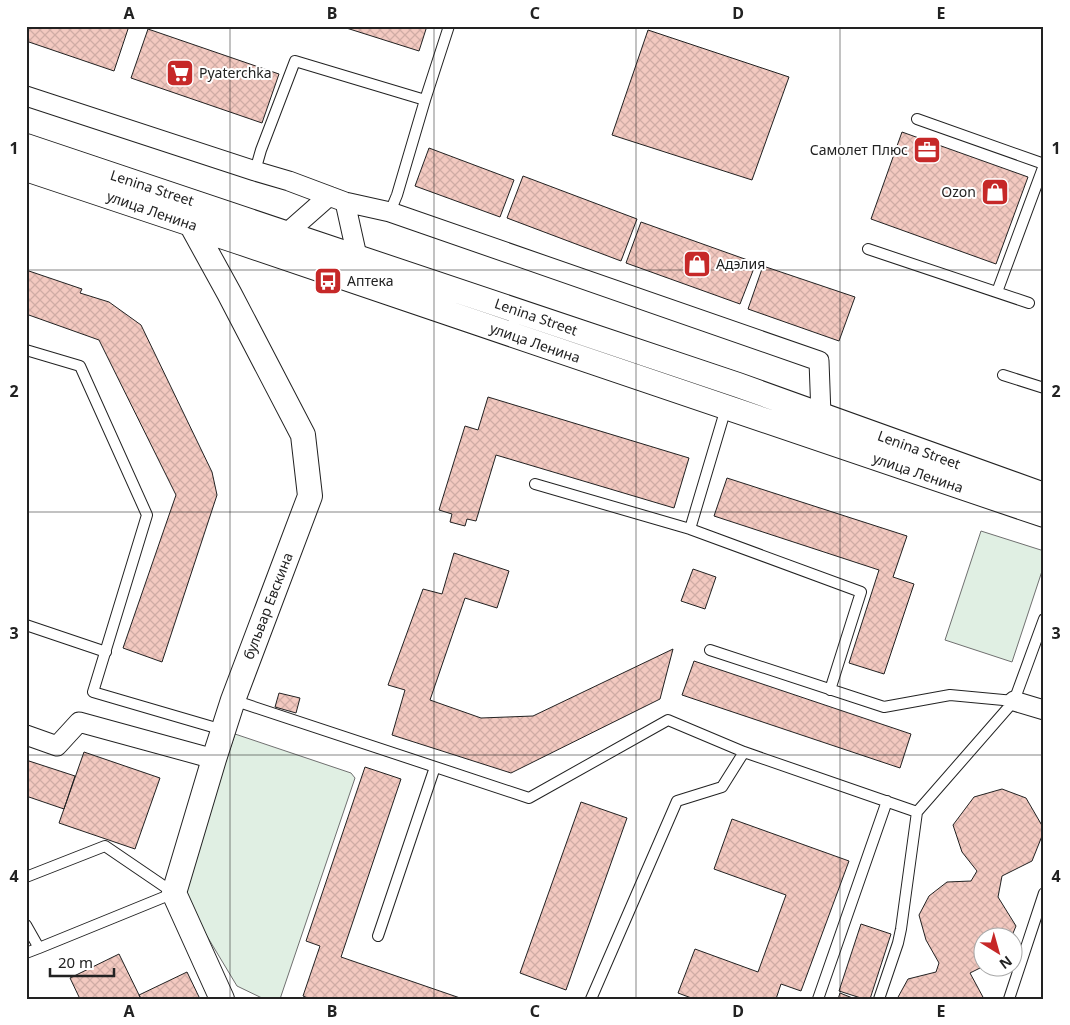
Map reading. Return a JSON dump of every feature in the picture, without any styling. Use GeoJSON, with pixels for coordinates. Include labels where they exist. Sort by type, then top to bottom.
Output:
{"type":"FeatureCollection","features":[{"type":"Feature","properties":{"kind":"street"},"geometry":{"type":"LineString","coordinates":[[26,96],[289,181],[337,199],[390,212],[819,361],[821,415]]}},
{"type":"Feature","properties":{"kind":"street","name":"Lenina Street"},"geometry":{"type":"LineString","coordinates":[[26,146],[738,385],[1044,495]]}},
{"type":"Feature","properties":{"kind":"street","name":"улица Ленина"},"geometry":{"type":"LineString","coordinates":[[26,169],[1044,515]]}},
{"type":"Feature","properties":{"kind":"street"},"geometry":{"type":"LineString","coordinates":[[287,233],[337,199]]}},
{"type":"Feature","properties":{"kind":"street"},"geometry":{"type":"LineString","coordinates":[[337,199],[357,256]]}},
{"type":"Feature","properties":{"kind":"street","name":"бульвар Евскина"},"geometry":{"type":"LineString","coordinates":[[174,893],[232,700],[310,496],[303,435],[230,294],[191,224]]}},
{"type":"Feature","properties":{"kind":"street"},"geometry":{"type":"LineString","coordinates":[[1014,701],[1044,710]]}},
{"type":"Feature","properties":{"kind":"street"},"geometry":{"type":"LineString","coordinates":[[26,735],[56,746],[79,722],[214,759]]}},
{"type":"Feature","properties":{"kind":"street"},"geometry":{"type":"LineString","coordinates":[[174,893],[222,999]]}},
{"type":"Feature","properties":{"kind":"lane"},"geometry":{"type":"LineString","coordinates":[[390,212],[398,195],[425,100],[449,26]]}},
{"type":"Feature","properties":{"kind":"lane"},"geometry":{"type":"LineString","coordinates":[[254,171],[295,61],[425,100]]}},
{"type":"Feature","properties":{"kind":"lane"},"geometry":{"type":"LineString","coordinates":[[917,119],[1044,164],[997,292]]}},
{"type":"Feature","properties":{"kind":"lane"},"geometry":{"type":"LineString","coordinates":[[868,249],[1029,303]]}},
{"type":"Feature","properties":{"kind":"lane"},"geometry":{"type":"LineString","coordinates":[[26,350],[80,366],[147,514],[93,692],[223,730]]}},
{"type":"Feature","properties":{"kind":"lane"},"geometry":{"type":"LineString","coordinates":[[1003,375],[1044,388]]}},
{"type":"Feature","properties":{"kind":"lane"},"geometry":{"type":"LineString","coordinates":[[690,529],[726,408]]}},
{"type":"Feature","properties":{"kind":"lane"},"geometry":{"type":"LineString","coordinates":[[535,484],[690,529],[861,592],[830,690]]}},
{"type":"Feature","properties":{"kind":"lane"},"geometry":{"type":"LineString","coordinates":[[879,999],[901,929],[917,812],[1014,701],[1044,619]]}},
{"type":"Feature","properties":{"kind":"lane"},"geometry":{"type":"LineString","coordinates":[[26,625],[106,652]]}},
{"type":"Feature","properties":{"kind":"lane"},"geometry":{"type":"LineString","coordinates":[[710,650],[884,707],[950,695],[1014,701]]}},
{"type":"Feature","properties":{"kind":"lane"},"geometry":{"type":"LineString","coordinates":[[232,700],[529,798],[668,720],[744,752],[917,812]]}},
{"type":"Feature","properties":{"kind":"lane"},"geometry":{"type":"LineString","coordinates":[[591,999],[677,801],[722,786],[744,752]]}},
{"type":"Feature","properties":{"kind":"lane"},"geometry":{"type":"LineString","coordinates":[[378,936],[435,766]]}},
{"type":"Feature","properties":{"kind":"lane"},"geometry":{"type":"LineString","coordinates":[[818,999],[887,801]]}},
{"type":"Feature","properties":{"kind":"lane"},"geometry":{"type":"LineString","coordinates":[[26,877],[105,846],[174,893]]}},
{"type":"Feature","properties":{"kind":"lane"},"geometry":{"type":"LineString","coordinates":[[26,954],[174,893]]}},
{"type":"Feature","properties":{"kind":"lane"},"geometry":{"type":"LineString","coordinates":[[1009,999],[1044,893]]}},
{"type":"Feature","properties":{"kind":"lane"},"geometry":{"type":"LineString","coordinates":[[26,925],[39,948]]}},
{"type":"Feature","properties":{"kind":"green space"},"geometry":{"type":"Polygon","coordinates":[[[981,531],[1044,551],[1044,565],[1012,662],[945,640],[981,531]]]}},
{"type":"Feature","properties":{"kind":"green space"},"geometry":{"type":"Polygon","coordinates":[[[235,734],[351,773],[355,778],[280,999],[264,999],[237,986],[181,893],[235,734]]]}},
{"type":"Feature","properties":{"kind":"building"},"geometry":{"type":"Polygon","coordinates":[[[26,26],[129,26],[114,71],[26,41],[26,26]]]}},
{"type":"Feature","properties":{"kind":"building"},"geometry":{"type":"Polygon","coordinates":[[[340,26],[427,26],[419,51],[340,26]]]}},
{"type":"Feature","properties":{"kind":"building"},"geometry":{"type":"Polygon","coordinates":[[[148,29],[279,74],[262,123],[131,78],[148,29]]]}},
{"type":"Feature","properties":{"kind":"building"},"geometry":{"type":"Polygon","coordinates":[[[648,30],[789,77],[752,180],[612,135],[648,30]]]}},
{"type":"Feature","properties":{"kind":"building"},"geometry":{"type":"Polygon","coordinates":[[[902,132],[1028,177],[996,264],[871,219],[902,132]]]}},
{"type":"Feature","properties":{"kind":"building"},"geometry":{"type":"Polygon","coordinates":[[[429,148],[514,180],[500,217],[415,186],[429,148]]]}},
{"type":"Feature","properties":{"kind":"building"},"geometry":{"type":"Polygon","coordinates":[[[523,176],[637,219],[621,261],[507,218],[523,176]]]}},
{"type":"Feature","properties":{"kind":"building"},"geometry":{"type":"Polygon","coordinates":[[[641,222],[756,263],[740,304],[626,263],[641,222]]]}},
{"type":"Feature","properties":{"kind":"building"},"geometry":{"type":"Polygon","coordinates":[[[763,266],[855,297],[839,341],[748,309],[763,266]]]}},
{"type":"Feature","properties":{"kind":"building"},"geometry":{"type":"Polygon","coordinates":[[[26,270],[82,289],[80,293],[109,302],[141,325],[212,472],[217,495],[162,662],[123,648],[176,495],[99,340],[26,314],[26,270]]]}},
{"type":"Feature","properties":{"kind":"building"},"geometry":{"type":"Polygon","coordinates":[[[488,397],[689,458],[674,508],[496,455],[476,521],[467,519],[465,526],[450,522],[452,514],[439,510],[465,426],[478,430],[488,397]]]}},
{"type":"Feature","properties":{"kind":"building"},"geometry":{"type":"Polygon","coordinates":[[[727,478],[907,536],[893,577],[914,584],[884,674],[849,663],[879,570],[714,516],[727,478]]]}},
{"type":"Feature","properties":{"kind":"building"},"geometry":{"type":"Polygon","coordinates":[[[454,553],[509,571],[497,608],[465,598],[430,700],[481,718],[533,716],[673,649],[660,699],[511,773],[392,735],[405,690],[388,685],[423,589],[442,594],[454,553]]]}},
{"type":"Feature","properties":{"kind":"building"},"geometry":{"type":"Polygon","coordinates":[[[693,569],[716,577],[705,609],[681,601],[693,569]]]}},
{"type":"Feature","properties":{"kind":"building"},"geometry":{"type":"Polygon","coordinates":[[[694,661],[911,734],[900,768],[682,695],[694,661]]]}},
{"type":"Feature","properties":{"kind":"building"},"geometry":{"type":"Polygon","coordinates":[[[279,693],[300,698],[296,713],[275,707],[279,693]]]}},
{"type":"Feature","properties":{"kind":"building"},"geometry":{"type":"Polygon","coordinates":[[[84,752],[160,778],[135,849],[59,823],[84,752]]]}},
{"type":"Feature","properties":{"kind":"building"},"geometry":{"type":"Polygon","coordinates":[[[26,760],[75,776],[64,809],[26,796],[26,760]]]}},
{"type":"Feature","properties":{"kind":"building"},"geometry":{"type":"Polygon","coordinates":[[[365,767],[401,779],[341,957],[463,999],[310,999],[303,996],[320,946],[306,941],[365,767]]]}},
{"type":"Feature","properties":{"kind":"building"},"geometry":{"type":"Polygon","coordinates":[[[1002,789],[1026,798],[1044,829],[1032,861],[1002,876],[998,897],[1016,926],[1015,928],[972,928],[972,972],[970,973],[984,999],[897,999],[908,979],[936,972],[939,963],[926,940],[919,915],[929,896],[947,882],[971,881],[977,871],[962,852],[953,825],[974,797],[1002,789]]]}},
{"type":"Feature","properties":{"kind":"building"},"geometry":{"type":"Polygon","coordinates":[[[581,802],[627,818],[566,990],[520,973],[581,802]]]}},
{"type":"Feature","properties":{"kind":"building"},"geometry":{"type":"Polygon","coordinates":[[[732,819],[849,861],[801,991],[781,984],[776,999],[694,999],[678,993],[695,949],[758,972],[786,895],[714,869],[732,819]]]}},
{"type":"Feature","properties":{"kind":"building"},"geometry":{"type":"Polygon","coordinates":[[[861,924],[891,934],[870,999],[839,991],[861,924]]]}},
{"type":"Feature","properties":{"kind":"building"},"geometry":{"type":"Polygon","coordinates":[[[119,954],[141,999],[80,999],[70,978],[119,954]]]}},
{"type":"Feature","properties":{"kind":"building"},"geometry":{"type":"Polygon","coordinates":[[[187,972],[200,999],[141,999],[139,995],[187,972]]]}},
{"type":"Feature","properties":{"kind":"building"},"geometry":{"type":"Polygon","coordinates":[[[840,993],[855,999],[838,999],[840,993]]]}},
{"type":"Feature","properties":{"kind":"place","name":"Pyaterchka"},"geometry":{"type":"Point","coordinates":[180,73]}},
{"type":"Feature","properties":{"kind":"place","name":"Самолет Плюс"},"geometry":{"type":"Point","coordinates":[927,150]}},
{"type":"Feature","properties":{"kind":"place","name":"Ozon"},"geometry":{"type":"Point","coordinates":[995,192]}},
{"type":"Feature","properties":{"kind":"place","name":"Адэлия"},"geometry":{"type":"Point","coordinates":[697,264]}},
{"type":"Feature","properties":{"kind":"place","name":"Аптека"},"geometry":{"type":"Point","coordinates":[328,281]}}]}
